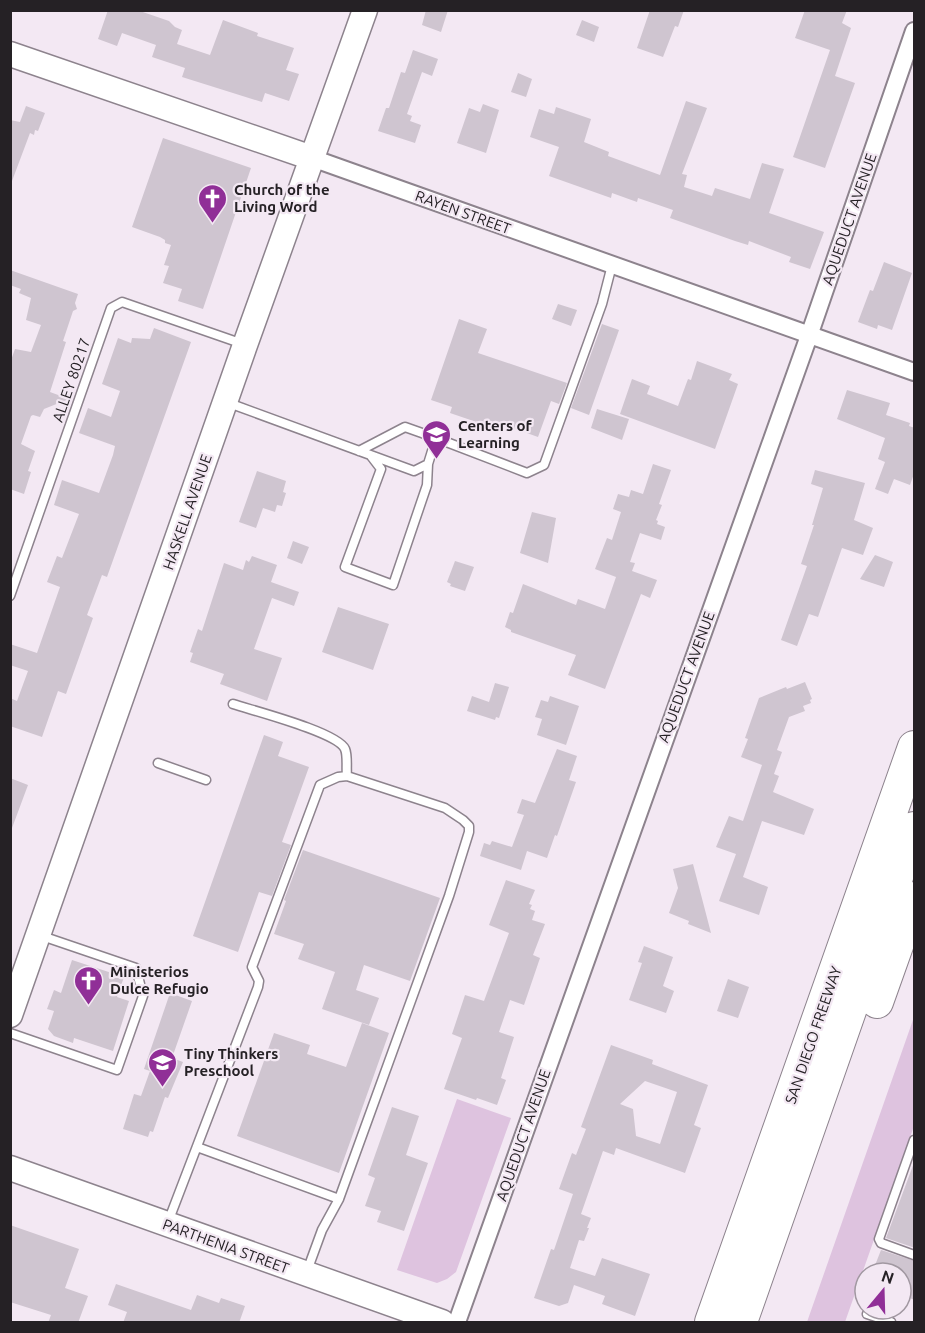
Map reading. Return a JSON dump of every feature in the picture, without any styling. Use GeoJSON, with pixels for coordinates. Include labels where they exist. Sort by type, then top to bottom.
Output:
{"type":"FeatureCollection","features":[{"type":"Feature","properties":{"kind":"highway","name":"SAN DIEGO FREEWAY"},"geometry":{"type":"LineString","coordinates":[[711,1323],[915,747]]}},
{"type":"Feature","properties":{"kind":"highway"},"geometry":{"type":"LineString","coordinates":[[731,1323],[915,801]]}},
{"type":"Feature","properties":{"kind":"highway"},"geometry":{"type":"LineString","coordinates":[[741,1323],[915,828]]}},
{"type":"Feature","properties":{"kind":"highway"},"geometry":{"type":"LineString","coordinates":[[764,1323],[915,898]]}},
{"type":"Feature","properties":{"kind":"main road","name":"HASKELL AVENUE"},"geometry":{"type":"LineString","coordinates":[[10,1015],[365,10]]}},
{"type":"Feature","properties":{"kind":"main road","name":"RAYEN STREET"},"geometry":{"type":"LineString","coordinates":[[10,54],[312,158]]}},
{"type":"Feature","properties":{"kind":"main road","name":"PARTHENIA STREET"},"geometry":{"type":"LineString","coordinates":[[10,1168],[442,1323]]}},
{"type":"Feature","properties":{"kind":"street","name":"AQUEDUCT AVENUE"},"geometry":{"type":"LineString","coordinates":[[457,1323],[810,333],[915,31]]}},
{"type":"Feature","properties":{"kind":"street","name":"RAYEN STREET"},"geometry":{"type":"LineString","coordinates":[[312,158],[915,372]]}},
{"type":"Feature","properties":{"kind":"lane"},"geometry":{"type":"LineString","coordinates":[[359,451],[405,427],[527,473],[544,465],[602,304],[612,265]]}},
{"type":"Feature","properties":{"kind":"lane","name":"ALLEY 80217"},"geometry":{"type":"LineString","coordinates":[[10,596],[111,308],[122,302],[245,345]]}},
{"type":"Feature","properties":{"kind":"lane"},"geometry":{"type":"LineString","coordinates":[[225,402],[414,471],[428,464]]}},
{"type":"Feature","properties":{"kind":"lane"},"geometry":{"type":"LineString","coordinates":[[371,455],[381,469],[345,567],[393,585],[428,485],[428,464],[436,438]]}},
{"type":"Feature","properties":{"kind":"lane"},"geometry":{"type":"LineString","coordinates":[[233,704],[324,733],[339,741],[345,750],[347,776]]}},
{"type":"Feature","properties":{"kind":"lane"},"geometry":{"type":"LineString","coordinates":[[158,763],[206,780]]}},
{"type":"Feature","properties":{"kind":"lane"},"geometry":{"type":"LineString","coordinates":[[167,1225],[258,987],[259,981],[252,967],[320,785],[328,780],[347,776],[445,808],[455,813],[469,826],[470,832],[339,1199],[322,1230],[306,1275]]}},
{"type":"Feature","properties":{"kind":"lane"},"geometry":{"type":"LineString","coordinates":[[10,1033],[117,1070],[143,996],[136,968],[38,935]]}},
{"type":"Feature","properties":{"kind":"lane"},"geometry":{"type":"LineString","coordinates":[[915,1140],[879,1239],[881,1243],[915,1255]]}},
{"type":"Feature","properties":{"kind":"lane"},"geometry":{"type":"LineString","coordinates":[[197,1147],[339,1199]]}},
{"type":"Feature","properties":{"kind":"shaded area"},"geometry":{"type":"Polygon","coordinates":[[[914,1017],[914,1126],[866,1261],[853,1261],[853,1299],[845,1322],[807,1322],[914,1017]]]}},
{"type":"Feature","properties":{"kind":"shaded area"},"geometry":{"type":"Polygon","coordinates":[[[457,1099],[511,1118],[456,1272],[437,1283],[397,1270],[457,1099]]]}},
{"type":"Feature","properties":{"kind":"building"},"geometry":{"type":"Polygon","coordinates":[[[108,10],[137,10],[169,21],[182,30],[177,44],[210,55],[223,20],[258,33],[257,36],[294,48],[286,70],[299,74],[289,101],[265,93],[262,102],[182,77],[185,68],[152,57],[156,45],[122,33],[117,46],[98,39],[108,10]]]}},
{"type":"Feature","properties":{"kind":"building"},"geometry":{"type":"Polygon","coordinates":[[[426,10],[448,10],[441,32],[422,25],[426,10]]]}},
{"type":"Feature","properties":{"kind":"building"},"geometry":{"type":"Polygon","coordinates":[[[650,10],[684,10],[663,57],[637,48],[650,10]]]}},
{"type":"Feature","properties":{"kind":"building"},"geometry":{"type":"Polygon","coordinates":[[[805,10],[847,10],[842,23],[851,28],[835,76],[855,83],[825,168],[793,157],[830,50],[795,38],[805,10]]]}},
{"type":"Feature","properties":{"kind":"building"},"geometry":{"type":"Polygon","coordinates":[[[582,20],[599,27],[594,42],[576,35],[582,20]]]}},
{"type":"Feature","properties":{"kind":"building"},"geometry":{"type":"Polygon","coordinates":[[[413,50],[438,59],[432,76],[422,72],[407,114],[412,116],[410,121],[421,125],[415,143],[378,131],[386,108],[389,108],[401,72],[405,73],[413,50]]]}},
{"type":"Feature","properties":{"kind":"building"},"geometry":{"type":"Polygon","coordinates":[[[518,73],[532,79],[526,97],[511,92],[518,73]]]}},
{"type":"Feature","properties":{"kind":"building"},"geometry":{"type":"Polygon","coordinates":[[[686,101],[707,108],[682,174],[687,175],[684,187],[712,196],[715,188],[750,199],[762,163],[784,169],[769,213],[824,232],[810,269],[789,262],[791,257],[749,241],[748,245],[670,218],[673,210],[638,198],[637,202],[612,193],[611,198],[549,176],[559,147],[530,137],[539,109],[554,114],[556,107],[591,119],[584,142],[609,152],[608,156],[660,175],[686,101]]]}},
{"type":"Feature","properties":{"kind":"building"},"geometry":{"type":"Polygon","coordinates":[[[483,104],[499,110],[486,153],[457,143],[469,108],[480,112],[483,104]]]}},
{"type":"Feature","properties":{"kind":"building"},"geometry":{"type":"Polygon","coordinates":[[[26,106],[45,113],[38,131],[35,130],[34,135],[30,133],[12,181],[10,181],[10,120],[20,122],[26,106]]]}},
{"type":"Feature","properties":{"kind":"building","name":"Church of the Living Word"},"geometry":{"type":"Polygon","coordinates":[[[163,138],[251,168],[203,309],[178,301],[182,289],[163,283],[169,266],[164,265],[171,245],[165,243],[165,240],[160,237],[132,227],[163,138]]]}},
{"type":"Feature","properties":{"kind":"building"},"geometry":{"type":"Polygon","coordinates":[[[884,262],[912,273],[892,330],[878,325],[877,329],[858,322],[884,262]]]}},
{"type":"Feature","properties":{"kind":"building"},"geometry":{"type":"Polygon","coordinates":[[[10,270],[78,294],[75,303],[77,309],[73,311],[63,341],[66,342],[50,392],[69,399],[44,409],[40,417],[31,416],[21,444],[35,451],[28,471],[31,472],[24,494],[10,489],[10,363],[15,349],[31,352],[41,325],[26,320],[31,298],[19,293],[21,289],[10,285],[10,270]]]}},
{"type":"Feature","properties":{"kind":"building"},"geometry":{"type":"Polygon","coordinates":[[[558,304],[577,310],[571,326],[552,319],[558,304]]]}},
{"type":"Feature","properties":{"kind":"building"},"geometry":{"type":"Polygon","coordinates":[[[459,319],[487,329],[478,353],[567,383],[559,404],[551,401],[538,437],[496,422],[494,428],[450,413],[452,407],[431,400],[459,319]]]}},
{"type":"Feature","properties":{"kind":"building"},"geometry":{"type":"Polygon","coordinates":[[[602,324],[619,330],[589,415],[571,408],[602,324]]]}},
{"type":"Feature","properties":{"kind":"building"},"geometry":{"type":"Polygon","coordinates":[[[154,328],[191,342],[107,577],[102,575],[87,615],[93,618],[66,694],[58,691],[42,737],[10,726],[10,698],[17,701],[28,671],[10,665],[10,644],[37,653],[60,587],[47,582],[57,556],[62,558],[79,514],[54,505],[62,480],[99,493],[113,455],[115,446],[79,433],[88,408],[111,417],[120,391],[102,384],[118,338],[131,343],[132,338],[150,339],[154,328]]]}},
{"type":"Feature","properties":{"kind":"building"},"geometry":{"type":"Polygon","coordinates":[[[697,361],[732,374],[729,380],[738,384],[715,449],[620,414],[632,379],[650,386],[647,394],[678,406],[688,379],[691,380],[697,361]]]}},
{"type":"Feature","properties":{"kind":"building"},"geometry":{"type":"Polygon","coordinates":[[[847,390],[890,403],[886,415],[910,423],[909,426],[915,428],[915,471],[910,485],[894,479],[888,494],[875,489],[885,462],[878,459],[885,438],[837,419],[847,390]]]}},
{"type":"Feature","properties":{"kind":"building"},"geometry":{"type":"Polygon","coordinates":[[[597,409],[629,419],[622,440],[591,428],[597,409]]]}},
{"type":"Feature","properties":{"kind":"building"},"geometry":{"type":"Polygon","coordinates":[[[653,464],[671,470],[656,520],[657,524],[665,527],[661,540],[640,533],[630,562],[635,563],[632,571],[657,580],[650,598],[641,594],[605,689],[568,675],[576,655],[511,632],[505,627],[510,612],[513,613],[523,584],[576,605],[578,599],[605,609],[616,577],[595,569],[607,538],[612,540],[621,512],[613,509],[618,494],[629,497],[631,490],[643,494],[653,464]]]}},
{"type":"Feature","properties":{"kind":"building"},"geometry":{"type":"Polygon","coordinates":[[[815,470],[865,483],[854,520],[873,528],[863,555],[842,548],[818,617],[809,614],[797,646],[781,640],[807,566],[801,564],[823,488],[811,484],[815,470]]]}},
{"type":"Feature","properties":{"kind":"building"},"geometry":{"type":"Polygon","coordinates":[[[257,471],[286,481],[283,492],[286,493],[282,506],[277,505],[275,512],[263,508],[256,528],[239,522],[257,471]]]}},
{"type":"Feature","properties":{"kind":"building"},"geometry":{"type":"Polygon","coordinates":[[[532,512],[556,518],[548,563],[520,553],[532,512]]]}},
{"type":"Feature","properties":{"kind":"building"},"geometry":{"type":"Polygon","coordinates":[[[293,541],[309,547],[302,564],[287,558],[293,541]]]}},
{"type":"Feature","properties":{"kind":"building"},"geometry":{"type":"Polygon","coordinates":[[[875,555],[893,562],[884,587],[860,579],[875,555]]]}},
{"type":"Feature","properties":{"kind":"building"},"geometry":{"type":"Polygon","coordinates":[[[252,556],[277,565],[271,582],[299,592],[294,606],[272,598],[254,649],[282,658],[267,701],[220,684],[224,674],[190,662],[193,653],[190,652],[198,629],[202,631],[224,563],[243,570],[246,560],[249,562],[252,556]]]}},
{"type":"Feature","properties":{"kind":"building"},"geometry":{"type":"Polygon","coordinates":[[[455,561],[474,567],[465,591],[450,586],[451,584],[447,582],[455,561]]]}},
{"type":"Feature","properties":{"kind":"building"},"geometry":{"type":"Polygon","coordinates":[[[338,607],[389,624],[373,670],[322,652],[338,607]]]}},
{"type":"Feature","properties":{"kind":"building"},"geometry":{"type":"Polygon","coordinates":[[[805,682],[812,699],[811,703],[803,706],[805,711],[789,717],[777,750],[782,752],[774,774],[779,776],[773,792],[814,809],[804,835],[762,821],[743,877],[768,887],[759,915],[719,901],[736,854],[716,847],[729,816],[743,821],[762,765],[741,757],[759,698],[805,682]]]}},
{"type":"Feature","properties":{"kind":"building"},"geometry":{"type":"Polygon","coordinates":[[[495,683],[509,687],[499,718],[496,717],[495,720],[467,711],[472,696],[489,702],[495,683]]]}},
{"type":"Feature","properties":{"kind":"building"},"geometry":{"type":"Polygon","coordinates":[[[550,696],[579,706],[566,745],[537,735],[542,719],[535,717],[541,700],[548,702],[550,696]]]}},
{"type":"Feature","properties":{"kind":"building"},"geometry":{"type":"Polygon","coordinates":[[[264,735],[283,742],[278,756],[309,767],[282,842],[291,845],[272,896],[259,892],[238,952],[193,936],[264,735]]]}},
{"type":"Feature","properties":{"kind":"building"},"geometry":{"type":"Polygon","coordinates":[[[557,749],[577,756],[569,780],[576,782],[547,858],[527,851],[521,870],[480,856],[484,843],[490,845],[492,841],[512,847],[524,815],[517,813],[522,799],[535,803],[557,749]]]}},
{"type":"Feature","properties":{"kind":"building"},"geometry":{"type":"Polygon","coordinates":[[[10,778],[28,785],[12,828],[10,828],[10,778]]]}},
{"type":"Feature","properties":{"kind":"building"},"geometry":{"type":"Polygon","coordinates":[[[303,850],[440,898],[410,981],[364,965],[356,990],[379,998],[369,1025],[322,1009],[335,972],[298,959],[304,944],[274,934],[303,850]]]}},
{"type":"Feature","properties":{"kind":"building"},"geometry":{"type":"Polygon","coordinates":[[[693,864],[711,933],[669,913],[678,888],[673,869],[693,864]]]}},
{"type":"Feature","properties":{"kind":"building"},"geometry":{"type":"Polygon","coordinates":[[[506,880],[535,890],[529,904],[532,905],[530,909],[535,911],[532,920],[545,924],[533,955],[540,958],[524,1005],[510,1000],[499,1032],[514,1037],[501,1078],[506,1080],[497,1105],[444,1089],[462,1038],[452,1034],[465,995],[484,1001],[509,933],[489,925],[506,880]]]}},
{"type":"Feature","properties":{"kind":"building"},"geometry":{"type":"Polygon","coordinates":[[[644,946],[673,957],[663,986],[674,991],[666,1013],[629,1000],[642,963],[638,962],[644,946]]]}},
{"type":"Feature","properties":{"kind":"building","name":"Ministerios Dulce Refugio"},"geometry":{"type":"Polygon","coordinates":[[[72,960],[124,977],[117,997],[129,1001],[113,1051],[74,1038],[73,1043],[54,1036],[48,1029],[54,1011],[47,1009],[54,990],[61,993],[72,960]]]}},
{"type":"Feature","properties":{"kind":"building"},"geometry":{"type":"Polygon","coordinates":[[[728,979],[749,987],[738,1018],[717,1011],[728,979]]]}},
{"type":"Feature","properties":{"kind":"building"},"geometry":{"type":"Polygon","coordinates":[[[170,993],[192,1001],[172,1058],[183,1062],[168,1098],[165,1097],[153,1132],[150,1131],[148,1137],[123,1129],[134,1094],[141,1096],[150,1071],[144,1069],[170,993]]]}},
{"type":"Feature","properties":{"kind":"building"},"geometry":{"type":"Polygon","coordinates":[[[362,1023],[389,1033],[339,1173],[237,1136],[274,1033],[310,1045],[307,1054],[346,1067],[362,1023]]]}},
{"type":"Feature","properties":{"kind":"building"},"geometry":{"type":"Polygon","coordinates":[[[611,1045],[653,1060],[652,1064],[708,1085],[694,1125],[701,1128],[685,1173],[616,1148],[614,1155],[603,1151],[581,1214],[591,1218],[587,1228],[589,1228],[584,1241],[579,1240],[570,1268],[595,1276],[602,1258],[650,1274],[635,1316],[602,1304],[605,1296],[574,1285],[568,1303],[559,1306],[534,1298],[551,1249],[554,1250],[573,1194],[559,1189],[572,1153],[576,1155],[586,1129],[581,1127],[611,1045]],[[645,1081],[620,1104],[633,1109],[636,1136],[660,1144],[677,1092],[645,1081]]]}},
{"type":"Feature","properties":{"kind":"building"},"geometry":{"type":"Polygon","coordinates":[[[392,1107],[419,1116],[406,1155],[428,1163],[404,1231],[377,1222],[381,1211],[365,1206],[375,1178],[368,1175],[392,1107]]]}},
{"type":"Feature","properties":{"kind":"building"},"geometry":{"type":"Polygon","coordinates":[[[915,1160],[915,1248],[886,1238],[915,1160]]]}},
{"type":"Feature","properties":{"kind":"building"},"geometry":{"type":"Polygon","coordinates":[[[10,1225],[79,1249],[65,1288],[88,1296],[78,1323],[48,1323],[51,1315],[10,1302],[10,1225]]]}},
{"type":"Feature","properties":{"kind":"building"},"geometry":{"type":"Polygon","coordinates":[[[881,1250],[915,1261],[915,1300],[913,1299],[913,1261],[877,1261],[881,1250]]]}},
{"type":"Feature","properties":{"kind":"building"},"geometry":{"type":"Polygon","coordinates":[[[116,1284],[191,1310],[197,1295],[219,1303],[221,1298],[245,1306],[239,1323],[123,1323],[127,1312],[108,1305],[116,1284]]]}},
{"type":"Feature","properties":{"kind":"place","name":"Church of the Living Word"},"geometry":{"type":"Point","coordinates":[213,224]}},
{"type":"Feature","properties":{"kind":"place","name":"Centers of Learning"},"geometry":{"type":"Point","coordinates":[437,460]}},
{"type":"Feature","properties":{"kind":"place","name":"Ministerios Dulce Refugio"},"geometry":{"type":"Point","coordinates":[89,1006]}},
{"type":"Feature","properties":{"kind":"place","name":"Tiny Thinkers Preschool"},"geometry":{"type":"Point","coordinates":[163,1088]}}]}
